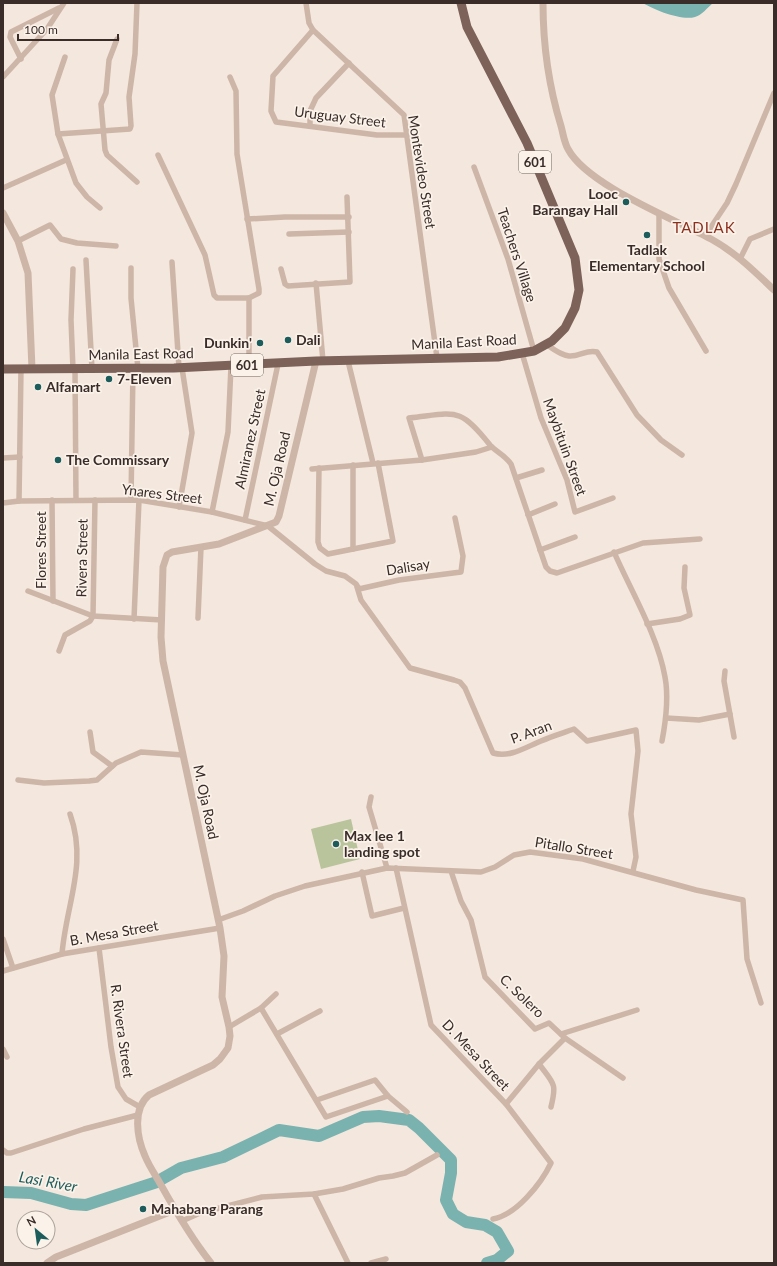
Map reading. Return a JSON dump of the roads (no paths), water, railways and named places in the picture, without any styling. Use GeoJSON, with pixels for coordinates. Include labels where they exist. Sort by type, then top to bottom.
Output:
{"type":"FeatureCollection","features":[{"type":"Feature","properties":{"kind":"main road","name":"Manila East Road"},"geometry":{"type":"LineString","coordinates":[[3,369],[180,368],[320,361],[498,357],[534,351],[546,344],[565,328],[575,308],[579,290],[575,258],[527,143],[467,27],[461,3]]}},
{"type":"Feature","properties":{"kind":"street"},"geometry":{"type":"LineString","coordinates":[[21,59],[10,37],[11,32],[57,10],[64,3]]}},
{"type":"Feature","properties":{"kind":"street"},"geometry":{"type":"LineString","coordinates":[[3,77],[47,29],[64,3]]}},
{"type":"Feature","properties":{"kind":"street"},"geometry":{"type":"LineString","coordinates":[[58,134],[130,129],[129,97],[135,54],[137,3]]}},
{"type":"Feature","properties":{"kind":"street"},"geometry":{"type":"LineString","coordinates":[[306,3],[309,23],[313,30]]}},
{"type":"Feature","properties":{"kind":"street"},"geometry":{"type":"LineString","coordinates":[[543,3],[546,49],[554,104],[568,149],[584,169],[611,188],[705,236],[732,252],[774,290]]}},
{"type":"Feature","properties":{"kind":"street","name":"Montevideo Street"},"geometry":{"type":"LineString","coordinates":[[313,30],[404,115],[437,358]]}},
{"type":"Feature","properties":{"kind":"street","name":"Uruguay Street"},"geometry":{"type":"LineString","coordinates":[[313,30],[273,76],[271,110],[273,119],[276,122],[377,135],[406,135]]}},
{"type":"Feature","properties":{"kind":"street"},"geometry":{"type":"LineString","coordinates":[[117,39],[109,60],[106,93],[101,104],[103,131],[107,155],[137,182]]}},
{"type":"Feature","properties":{"kind":"street"},"geometry":{"type":"LineString","coordinates":[[65,57],[52,95],[58,134],[66,160],[76,183],[87,197],[100,208]]}},
{"type":"Feature","properties":{"kind":"street"},"geometry":{"type":"LineString","coordinates":[[310,126],[310,111],[316,98],[349,63]]}},
{"type":"Feature","properties":{"kind":"street"},"geometry":{"type":"LineString","coordinates":[[158,155],[205,255],[214,295],[217,298],[250,298],[259,293],[237,154],[236,91],[230,77]]}},
{"type":"Feature","properties":{"kind":"street"},"geometry":{"type":"LineString","coordinates":[[705,236],[727,203],[774,93]]}},
{"type":"Feature","properties":{"kind":"street"},"geometry":{"type":"LineString","coordinates":[[3,188],[66,160]]}},
{"type":"Feature","properties":{"kind":"street","name":"Teachers Village"},"geometry":{"type":"LineString","coordinates":[[474,167],[508,259],[534,351]]}},
{"type":"Feature","properties":{"kind":"street"},"geometry":{"type":"LineString","coordinates":[[281,269],[285,284],[288,286],[350,282],[349,217],[347,198]]}},
{"type":"Feature","properties":{"kind":"street"},"geometry":{"type":"LineString","coordinates":[[659,213],[659,259],[669,288],[706,352]]}},
{"type":"Feature","properties":{"kind":"street"},"geometry":{"type":"LineString","coordinates":[[4,216],[18,241],[28,273],[32,369]]}},
{"type":"Feature","properties":{"kind":"street"},"geometry":{"type":"LineString","coordinates":[[247,219],[285,217],[349,217]]}},
{"type":"Feature","properties":{"kind":"street"},"geometry":{"type":"LineString","coordinates":[[18,241],[50,225],[61,239],[77,243],[116,246]]}},
{"type":"Feature","properties":{"kind":"street"},"geometry":{"type":"LineString","coordinates":[[740,259],[750,239],[774,229]]}},
{"type":"Feature","properties":{"kind":"street"},"geometry":{"type":"LineString","coordinates":[[289,234],[349,232]]}},
{"type":"Feature","properties":{"kind":"street"},"geometry":{"type":"LineString","coordinates":[[86,260],[92,369]]}},
{"type":"Feature","properties":{"kind":"street"},"geometry":{"type":"LineString","coordinates":[[172,262],[180,368],[192,434],[179,506]]}},
{"type":"Feature","properties":{"kind":"street"},"geometry":{"type":"LineString","coordinates":[[131,500],[135,369],[131,298],[132,268]]}},
{"type":"Feature","properties":{"kind":"street"},"geometry":{"type":"LineString","coordinates":[[73,269],[71,320],[74,369],[76,500]]}},
{"type":"Feature","properties":{"kind":"street"},"geometry":{"type":"LineString","coordinates":[[316,284],[320,361]]}},
{"type":"Feature","properties":{"kind":"street"},"geometry":{"type":"LineString","coordinates":[[249,365],[250,298]]}},
{"type":"Feature","properties":{"kind":"street"},"geometry":{"type":"LineString","coordinates":[[546,344],[557,352],[570,356],[591,350],[597,352],[637,415],[661,440],[682,455]]}},
{"type":"Feature","properties":{"kind":"street","name":"Maybituin Street"},"geometry":{"type":"LineString","coordinates":[[522,353],[539,412],[566,480],[575,512],[613,498]]}},
{"type":"Feature","properties":{"kind":"street","name":"M. Oja Road"},"geometry":{"type":"LineString","coordinates":[[211,1263],[175,1210],[145,1156],[138,1115],[142,1101],[149,1095],[205,1070],[220,1059],[228,1048],[229,1026],[222,997],[224,956],[220,928],[163,661],[163,567],[168,555],[181,550],[219,544],[276,522],[279,516],[320,361]]}},
{"type":"Feature","properties":{"kind":"street"},"geometry":{"type":"LineString","coordinates":[[319,468],[318,542],[320,548],[328,554],[393,541],[376,463],[348,361]]}},
{"type":"Feature","properties":{"kind":"street","name":"Almiranez Street"},"geometry":{"type":"LineString","coordinates":[[245,520],[278,364]]}},
{"type":"Feature","properties":{"kind":"street"},"geometry":{"type":"LineString","coordinates":[[212,512],[228,432],[231,366]]}},
{"type":"Feature","properties":{"kind":"street"},"geometry":{"type":"LineString","coordinates":[[19,501],[21,369]]}},
{"type":"Feature","properties":{"kind":"street"},"geometry":{"type":"LineString","coordinates":[[422,460],[409,418],[454,413],[462,416],[478,430],[492,447],[505,456],[511,464],[546,567],[550,571],[557,573],[643,543],[700,539]]}},
{"type":"Feature","properties":{"kind":"street"},"geometry":{"type":"LineString","coordinates":[[312,469],[422,460],[476,452],[492,447]]}},
{"type":"Feature","properties":{"kind":"street"},"geometry":{"type":"LineString","coordinates":[[3,458],[20,457]]}},
{"type":"Feature","properties":{"kind":"street"},"geometry":{"type":"LineString","coordinates":[[353,465],[353,550]]}},
{"type":"Feature","properties":{"kind":"street"},"geometry":{"type":"LineString","coordinates":[[516,478],[542,470]]}},
{"type":"Feature","properties":{"kind":"street","name":"Ynares Street"},"geometry":{"type":"LineString","coordinates":[[3,503],[52,500],[139,500],[212,512],[268,526]]}},
{"type":"Feature","properties":{"kind":"street","name":"Flores Street"},"geometry":{"type":"LineString","coordinates":[[52,500],[53,601]]}},
{"type":"Feature","properties":{"kind":"street","name":"Rivera Street"},"geometry":{"type":"LineString","coordinates":[[93,616],[95,500]]}},
{"type":"Feature","properties":{"kind":"street"},"geometry":{"type":"LineString","coordinates":[[134,619],[139,500]]}},
{"type":"Feature","properties":{"kind":"street"},"geometry":{"type":"LineString","coordinates":[[528,515],[555,504]]}},
{"type":"Feature","properties":{"kind":"street","name":"Dalisay"},"geometry":{"type":"LineString","coordinates":[[358,586],[461,572],[463,556],[455,518]]}},
{"type":"Feature","properties":{"kind":"street"},"geometry":{"type":"LineString","coordinates":[[268,526],[316,564],[331,573],[344,576],[358,586]]}},
{"type":"Feature","properties":{"kind":"street"},"geometry":{"type":"LineString","coordinates":[[540,550],[574,538]]}},
{"type":"Feature","properties":{"kind":"street"},"geometry":{"type":"LineString","coordinates":[[198,618],[201,547]]}},
{"type":"Feature","properties":{"kind":"street"},"geometry":{"type":"LineString","coordinates":[[614,552],[656,648],[665,676],[666,718],[662,741]]}},
{"type":"Feature","properties":{"kind":"street"},"geometry":{"type":"LineString","coordinates":[[646,624],[680,619],[690,615],[684,588],[685,567]]}},
{"type":"Feature","properties":{"kind":"street","name":"P. Aran"},"geometry":{"type":"LineString","coordinates":[[358,586],[361,600],[410,668],[460,682],[465,688],[493,753],[498,754],[517,752],[541,740],[574,729],[587,741],[636,730],[638,751],[631,814],[636,857],[633,871]]}},
{"type":"Feature","properties":{"kind":"street"},"geometry":{"type":"LineString","coordinates":[[28,591],[93,616],[162,620]]}},
{"type":"Feature","properties":{"kind":"street"},"geometry":{"type":"LineString","coordinates":[[59,651],[65,635],[90,621],[93,616]]}},
{"type":"Feature","properties":{"kind":"street"},"geometry":{"type":"LineString","coordinates":[[725,670],[724,681],[734,737]]}},
{"type":"Feature","properties":{"kind":"street"},"geometry":{"type":"LineString","coordinates":[[666,718],[699,720],[730,714]]}},
{"type":"Feature","properties":{"kind":"street"},"geometry":{"type":"LineString","coordinates":[[90,732],[93,752],[112,766]]}},
{"type":"Feature","properties":{"kind":"street"},"geometry":{"type":"LineString","coordinates":[[18,780],[44,783],[89,781],[101,777],[112,766],[141,752],[183,755]]}},
{"type":"Feature","properties":{"kind":"street"},"geometry":{"type":"LineString","coordinates":[[371,797],[370,811],[387,868]]}},
{"type":"Feature","properties":{"kind":"street"},"geometry":{"type":"LineString","coordinates":[[62,954],[63,938],[77,868],[77,843],[70,814]]}},
{"type":"Feature","properties":{"kind":"street","name":"Pitallo Street"},"geometry":{"type":"LineString","coordinates":[[218,920],[243,911],[275,896],[305,886],[362,872],[396,868],[481,872],[495,867],[514,855],[530,852],[583,859],[633,871],[696,890],[743,900],[747,959],[761,1003]]}},
{"type":"Feature","properties":{"kind":"street","name":"D. Mesa Street"},"geometry":{"type":"LineString","coordinates":[[396,868],[431,1025],[506,1104],[551,1163],[547,1172],[524,1202],[501,1218],[492,1219]]}},
{"type":"Feature","properties":{"kind":"street","name":"C. Solero"},"geometry":{"type":"LineString","coordinates":[[451,871],[461,901],[471,920],[485,977],[535,1029],[549,1023],[563,1036]]}},
{"type":"Feature","properties":{"kind":"street"},"geometry":{"type":"LineString","coordinates":[[362,872],[372,916],[404,908]]}},
{"type":"Feature","properties":{"kind":"street","name":"B. Mesa Street"},"geometry":{"type":"LineString","coordinates":[[3,971],[62,954],[220,928]]}},
{"type":"Feature","properties":{"kind":"street"},"geometry":{"type":"LineString","coordinates":[[3,939],[13,968]]}},
{"type":"Feature","properties":{"kind":"street","name":"R. Rivera Street"},"geometry":{"type":"LineString","coordinates":[[99,948],[111,1047],[118,1087],[126,1099],[140,1107]]}},
{"type":"Feature","properties":{"kind":"street"},"geometry":{"type":"LineString","coordinates":[[229,1026],[261,1008],[276,994]]}},
{"type":"Feature","properties":{"kind":"street"},"geometry":{"type":"LineString","coordinates":[[261,1008],[326,1117],[388,1096]]}},
{"type":"Feature","properties":{"kind":"street"},"geometry":{"type":"LineString","coordinates":[[506,1104],[563,1036],[637,1010]]}},
{"type":"Feature","properties":{"kind":"street"},"geometry":{"type":"LineString","coordinates":[[276,1034],[320,1011]]}},
{"type":"Feature","properties":{"kind":"street"},"geometry":{"type":"LineString","coordinates":[[563,1036],[623,1078]]}},
{"type":"Feature","properties":{"kind":"street"},"geometry":{"type":"LineString","coordinates":[[3,1049],[7,1058]]}},
{"type":"Feature","properties":{"kind":"street"},"geometry":{"type":"LineString","coordinates":[[540,1064],[554,1084],[555,1091],[551,1107]]}},
{"type":"Feature","properties":{"kind":"street"},"geometry":{"type":"LineString","coordinates":[[317,1100],[375,1080],[388,1096],[407,1112]]}},
{"type":"Feature","properties":{"kind":"street"},"geometry":{"type":"LineString","coordinates":[[3,1150],[7,1153],[11,1152],[84,1129],[138,1115]]}},
{"type":"Feature","properties":{"kind":"street"},"geometry":{"type":"LineString","coordinates":[[182,1221],[200,1213],[262,1197],[314,1194],[405,1173],[437,1155]]}},
{"type":"Feature","properties":{"kind":"street"},"geometry":{"type":"LineString","coordinates":[[314,1194],[348,1263]]}},
{"type":"Feature","properties":{"kind":"street"},"geometry":{"type":"LineString","coordinates":[[47,1263],[175,1210]]}},
{"type":"Feature","properties":{"kind":"street"},"geometry":{"type":"LineString","coordinates":[[371,1263],[386,1259]]}},
{"type":"Feature","properties":{"kind":"water"},"geometry":{"type":"Polygon","coordinates":[[[643,3],[713,3],[700,15],[689,18],[668,14],[643,3]]]}},
{"type":"Feature","properties":{"kind":"waterway"},"geometry":{"type":"LineString","coordinates":[[160,1180],[181,1168],[223,1157],[279,1130],[319,1136],[363,1117],[379,1116],[409,1120],[451,1160],[451,1173],[446,1200],[453,1214],[466,1222],[485,1225],[497,1232],[508,1251],[497,1260],[487,1263]]}},
{"type":"Feature","properties":{"kind":"waterway","name":"Lasi River"},"geometry":{"type":"LineString","coordinates":[[3,1192],[31,1193],[71,1204],[86,1205],[157,1182]]}},
{"type":"Feature","properties":{"kind":"place","name":"Looc Barangay Hall"},"geometry":{"type":"Point","coordinates":[626,202]}},
{"type":"Feature","properties":{"kind":"place","name":"Tadlak Elementary School"},"geometry":{"type":"Point","coordinates":[647,235]}},
{"type":"Feature","properties":{"kind":"place","name":"Dali"},"geometry":{"type":"Point","coordinates":[288,340]}},
{"type":"Feature","properties":{"kind":"place","name":"Dunkin'"},"geometry":{"type":"Point","coordinates":[260,343]}},
{"type":"Feature","properties":{"kind":"place","name":"7-Eleven"},"geometry":{"type":"Point","coordinates":[109,379]}},
{"type":"Feature","properties":{"kind":"place","name":"Alfamart"},"geometry":{"type":"Point","coordinates":[38,387]}},
{"type":"Feature","properties":{"kind":"place","name":"The Commissary"},"geometry":{"type":"Point","coordinates":[58,460]}},
{"type":"Feature","properties":{"kind":"place","name":"Max lee 1 landing spot"},"geometry":{"type":"Point","coordinates":[336,844]}},
{"type":"Feature","properties":{"kind":"place","name":"Mahabang Parang"},"geometry":{"type":"Point","coordinates":[143,1209]}},
{"type":"Feature","properties":{"kind":"district","name":"TADLAK"},"geometry":{"type":"Point","coordinates":[704,228]}}]}
